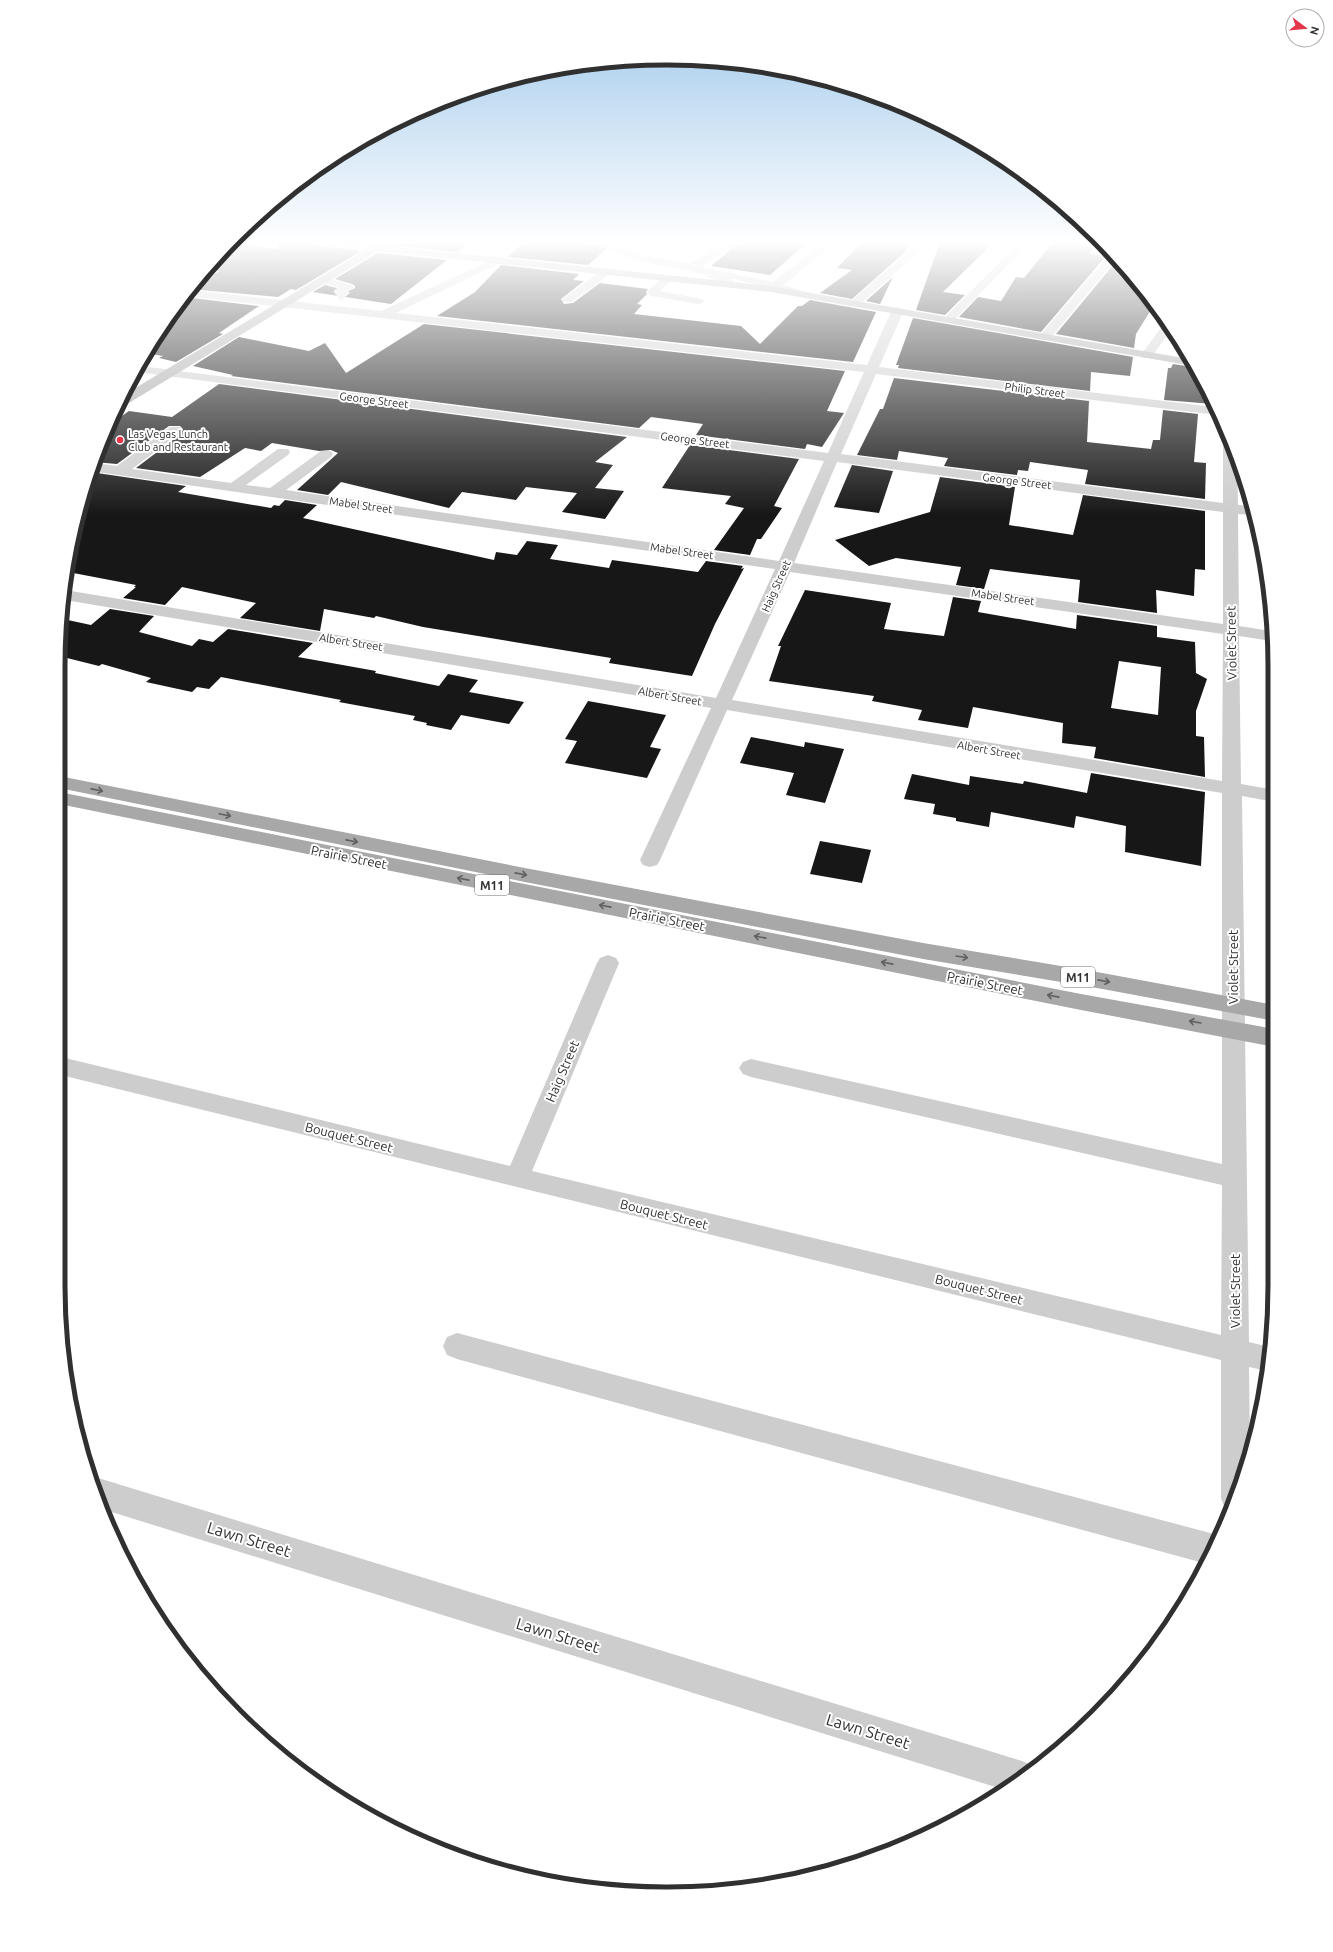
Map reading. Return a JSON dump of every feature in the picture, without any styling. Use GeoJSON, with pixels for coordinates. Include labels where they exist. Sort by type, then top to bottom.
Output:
{"type":"FeatureCollection","features":[{"type":"Feature","properties":{"kind":"main road"},"geometry":{"type":"LineString","coordinates":[[129,396],[235,333]]}},
{"type":"Feature","properties":{"kind":"main road"},"geometry":{"type":"LineString","coordinates":[[1023,333],[1185,362]]}},
{"type":"Feature","properties":{"kind":"main road","name":"Prairie Street"},"geometry":{"type":"LineString","coordinates":[[65,783],[525,875],[923,951],[1097,980],[1268,1013]]}},
{"type":"Feature","properties":{"kind":"main road","name":"Prairie Street"},"geometry":{"type":"LineString","coordinates":[[65,799],[1065,999],[1268,1037]]}},
{"type":"Feature","properties":{"kind":"street","name":"Philip Street"},"geometry":{"type":"LineString","coordinates":[[548,333],[760,356],[873,371],[1211,410]]}},
{"type":"Feature","properties":{"kind":"street","name":"Haig Street"},"geometry":{"type":"LineString","coordinates":[[650,860],[873,371],[889,333]]}},
{"type":"Feature","properties":{"kind":"street"},"geometry":{"type":"LineString","coordinates":[[1045,337],[1048,333]]}},
{"type":"Feature","properties":{"kind":"street"},"geometry":{"type":"LineString","coordinates":[[1147,355],[1163,333]]}},
{"type":"Feature","properties":{"kind":"street","name":"George Street"},"geometry":{"type":"LineString","coordinates":[[144,370],[1248,510]]}},
{"type":"Feature","properties":{"kind":"street"},"geometry":{"type":"LineString","coordinates":[[120,471],[175,430]]}},
{"type":"Feature","properties":{"kind":"street"},"geometry":{"type":"LineString","coordinates":[[234,487],[283,452]]}},
{"type":"Feature","properties":{"kind":"street"},"geometry":{"type":"LineString","coordinates":[[278,493],[330,455]]}},
{"type":"Feature","properties":{"kind":"street","name":"Violet Street"},"geometry":{"type":"LineString","coordinates":[[1230,457],[1236,1479]]}},
{"type":"Feature","properties":{"kind":"street","name":"Mabel Street"},"geometry":{"type":"LineString","coordinates":[[99,468],[785,565],[1267,635]]}},
{"type":"Feature","properties":{"kind":"street","name":"Albert Street"},"geometry":{"type":"LineString","coordinates":[[69,596],[1268,795]]}},
{"type":"Feature","properties":{"kind":"street","name":"Haig Street"},"geometry":{"type":"LineString","coordinates":[[517,1178],[608,963]]}},
{"type":"Feature","properties":{"kind":"street","name":"Bouquet Street"},"geometry":{"type":"LineString","coordinates":[[65,1067],[517,1178],[1264,1358]]}},
{"type":"Feature","properties":{"kind":"street"},"geometry":{"type":"LineString","coordinates":[[751,1068],[1234,1177]]}},
{"type":"Feature","properties":{"kind":"street"},"geometry":{"type":"LineString","coordinates":[[458,1346],[1208,1548]]}},
{"type":"Feature","properties":{"kind":"street","name":"Lawn Street"},"geometry":{"type":"LineString","coordinates":[[103,1494],[1015,1776]]}},
{"type":"Feature","properties":{"kind":"building"},"geometry":{"type":"Polygon","coordinates":[[[165,333],[223,334],[176,362],[159,358],[163,356],[153,354],[165,333]]]}},
{"type":"Feature","properties":{"kind":"building"},"geometry":{"type":"Polygon","coordinates":[[[410,333],[505,333],[845,371],[827,411],[844,413],[822,447],[807,444],[805,449],[696,435],[703,424],[651,417],[639,428],[231,376],[233,375],[193,366],[239,337],[309,351],[325,343],[346,373],[410,333]]]}},
{"type":"Feature","properties":{"kind":"building"},"geometry":{"type":"Polygon","coordinates":[[[592,333],[748,333],[760,344],[771,333],[866,333],[853,362],[592,333]]]}},
{"type":"Feature","properties":{"kind":"building"},"geometry":{"type":"Polygon","coordinates":[[[908,333],[998,333],[1133,357],[1130,376],[1091,372],[1090,391],[898,368],[899,365],[896,365],[908,333]]]}},
{"type":"Feature","properties":{"kind":"building"},"geometry":{"type":"Polygon","coordinates":[[[1057,333],[1137,333],[1134,348],[1057,333]]]}},
{"type":"Feature","properties":{"kind":"building"},"geometry":{"type":"Polygon","coordinates":[[[1173,364],[1187,366],[1208,404],[1164,400],[1168,368],[1171,368],[1173,364]]]}},
{"type":"Feature","properties":{"kind":"building"},"geometry":{"type":"Polygon","coordinates":[[[894,378],[1089,401],[1087,442],[1151,449],[1153,440],[1160,440],[1163,410],[1198,414],[1194,462],[1206,463],[1205,499],[1085,484],[1088,470],[1030,462],[1028,471],[1018,470],[1017,475],[944,466],[948,458],[899,451],[897,460],[857,455],[880,409],[883,409],[894,378]]]}},
{"type":"Feature","properties":{"kind":"building"},"geometry":{"type":"Polygon","coordinates":[[[219,384],[627,437],[595,462],[613,465],[595,488],[624,491],[605,519],[562,512],[577,493],[526,487],[516,500],[462,492],[449,508],[341,482],[328,495],[297,490],[338,453],[331,450],[319,451],[272,443],[261,451],[245,448],[200,477],[136,468],[181,434],[183,429],[180,426],[169,426],[117,464],[101,463],[119,418],[129,411],[172,417],[219,384]]]}},
{"type":"Feature","properties":{"kind":"building"},"geometry":{"type":"Polygon","coordinates":[[[690,445],[799,459],[774,506],[782,508],[761,539],[757,539],[750,555],[714,550],[744,508],[725,504],[731,496],[662,488],[690,445]]]}},
{"type":"Feature","properties":{"kind":"building"},"geometry":{"type":"Polygon","coordinates":[[[852,465],[893,471],[879,513],[834,507],[852,465]]]}},
{"type":"Feature","properties":{"kind":"building"},"geometry":{"type":"Polygon","coordinates":[[[97,473],[186,486],[178,492],[271,508],[274,505],[279,506],[285,500],[317,505],[303,518],[494,560],[496,552],[517,555],[527,541],[558,545],[550,559],[609,568],[612,560],[698,572],[706,561],[743,566],[741,569],[744,568],[715,624],[692,676],[609,663],[611,658],[423,627],[376,616],[374,618],[324,609],[320,631],[240,618],[256,603],[182,587],[165,605],[123,598],[136,587],[134,587],[136,585],[73,573],[85,511],[97,473]]]}},
{"type":"Feature","properties":{"kind":"building"},"geometry":{"type":"Polygon","coordinates":[[[940,477],[1015,487],[1009,525],[1073,535],[1083,495],[1205,511],[1205,570],[1195,569],[1194,596],[1156,590],[1157,613],[1078,602],[1080,580],[990,569],[984,589],[956,585],[961,567],[896,558],[869,566],[835,540],[930,512],[940,477]]]}},
{"type":"Feature","properties":{"kind":"building"},"geometry":{"type":"Polygon","coordinates":[[[805,590],[891,603],[884,629],[944,636],[953,597],[981,601],[978,612],[1076,629],[1077,615],[1157,626],[1157,637],[1195,642],[1196,673],[1207,679],[1196,711],[1196,736],[1204,737],[1205,777],[1094,758],[1096,747],[1062,743],[1063,723],[973,707],[968,728],[918,720],[922,710],[872,701],[874,696],[769,681],[781,646],[778,646],[805,590]],[[1119,661],[1111,708],[1158,715],[1161,667],[1119,661]]]}},
{"type":"Feature","properties":{"kind":"building"},"geometry":{"type":"Polygon","coordinates":[[[110,609],[154,616],[139,632],[192,646],[199,639],[213,642],[228,629],[313,643],[298,657],[376,671],[375,673],[439,686],[448,674],[478,680],[469,692],[524,702],[509,724],[461,715],[451,730],[426,725],[427,723],[413,720],[415,716],[339,702],[341,700],[221,677],[209,689],[197,687],[192,692],[146,682],[151,678],[102,664],[99,666],[65,658],[67,620],[91,625],[110,609]]]}},
{"type":"Feature","properties":{"kind":"building"},"geometry":{"type":"Polygon","coordinates":[[[588,701],[666,715],[650,747],[661,749],[647,778],[565,763],[577,741],[565,739],[588,701]]]}},
{"type":"Feature","properties":{"kind":"building"},"geometry":{"type":"Polygon","coordinates":[[[751,737],[804,747],[805,742],[844,749],[825,803],[786,795],[794,773],[740,763],[751,737]]]}},
{"type":"Feature","properties":{"kind":"building"},"geometry":{"type":"Polygon","coordinates":[[[1091,773],[1205,792],[1201,866],[1125,852],[1126,826],[1076,816],[1074,828],[991,812],[989,827],[956,821],[956,818],[933,814],[935,804],[904,799],[912,774],[969,785],[970,776],[1023,784],[1024,781],[1087,793],[1091,773]]]}},
{"type":"Feature","properties":{"kind":"building"},"geometry":{"type":"Polygon","coordinates":[[[820,841],[871,850],[862,883],[810,874],[820,841]]]}},
{"type":"Feature","properties":{"kind":"place","name":"Las Vegas Lunch Club and Restaurant"},"geometry":{"type":"Point","coordinates":[120,440]}}]}
